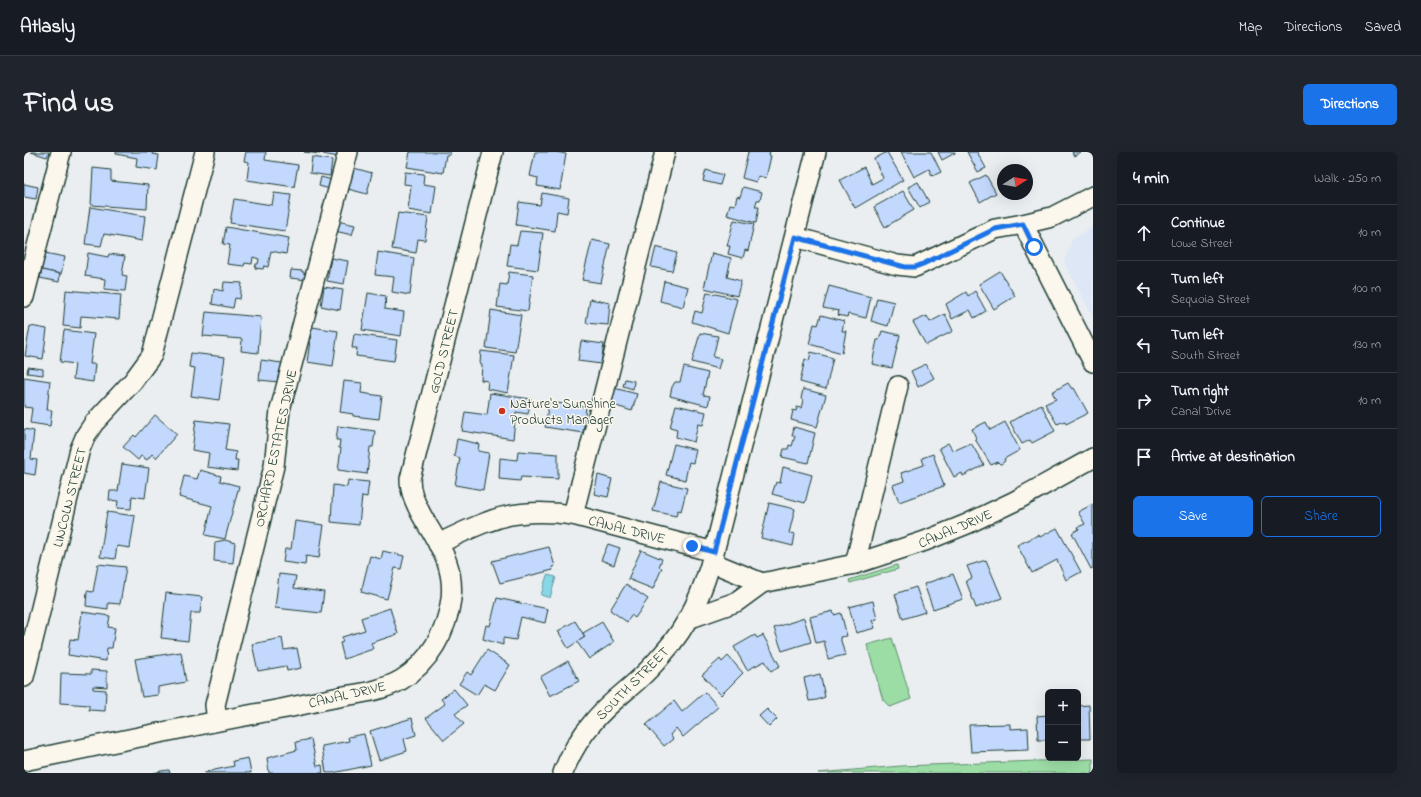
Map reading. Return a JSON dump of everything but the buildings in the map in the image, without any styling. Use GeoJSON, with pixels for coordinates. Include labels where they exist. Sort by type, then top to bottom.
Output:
{"type":"FeatureCollection","features":[{"type":"Feature","properties":{"kind":"street"},"geometry":{"type":"LineString","coordinates":[[24,297],[61,152]]}},
{"type":"Feature","properties":{"kind":"street","name":"LINCOLN STREET"},"geometry":{"type":"LineString","coordinates":[[24,677],[80,449],[86,435],[94,423],[133,381],[152,355],[205,152]]}},
{"type":"Feature","properties":{"kind":"street","name":"ORCHARD ESTATES DRIVE"},"geometry":{"type":"LineString","coordinates":[[217,721],[215,705],[274,466],[280,410],[348,152]]}},
{"type":"Feature","properties":{"kind":"street","name":"GOLD STREET"},"geometry":{"type":"LineString","coordinates":[[438,544],[414,501],[410,487],[410,479],[493,152]]}},
{"type":"Feature","properties":{"kind":"street"},"geometry":{"type":"LineString","coordinates":[[573,515],[665,152]]}},
{"type":"Feature","properties":{"kind":"street","name":"SOUTH STREET"},"geometry":{"type":"LineString","coordinates":[[563,773],[574,748],[594,721],[663,654],[688,619],[700,598],[712,557],[816,152]]}},
{"type":"Feature","properties":{"kind":"street"},"geometry":{"type":"LineString","coordinates":[[795,237],[887,263],[910,267],[923,264],[995,229],[1052,217],[1093,196]]}},
{"type":"Feature","properties":{"kind":"street"},"geometry":{"type":"LineString","coordinates":[[1023,224],[1093,362]]}},
{"type":"Feature","properties":{"kind":"street"},"geometry":{"type":"LineString","coordinates":[[855,564],[898,386]]}},
{"type":"Feature","properties":{"kind":"street","name":"CANAL DRIVE"},"geometry":{"type":"LineString","coordinates":[[688,619],[736,602],[762,583],[855,564],[925,541],[967,524],[1015,501],[1093,458]]}},
{"type":"Feature","properties":{"kind":"street","name":"CANAL DRIVE"},"geometry":{"type":"LineString","coordinates":[[24,761],[370,691],[399,681],[424,660],[435,646],[448,614],[451,599],[450,571],[446,558],[438,544],[501,517],[542,512],[573,515],[712,557],[762,583]]}},
{"type":"Feature","properties":{"kind":"shaded area"},"geometry":{"type":"Polygon","coordinates":[[[1093,227],[1093,317],[1064,262],[1072,239],[1093,227]]]}},
{"type":"Feature","properties":{"kind":"green space"},"geometry":{"type":"Polygon","coordinates":[[[897,565],[898,569],[850,583],[849,580],[897,565]]]}},
{"type":"Feature","properties":{"kind":"green space"},"geometry":{"type":"Polygon","coordinates":[[[892,638],[911,699],[890,707],[883,700],[867,645],[892,638]]]}},
{"type":"Feature","properties":{"kind":"green space"},"geometry":{"type":"Polygon","coordinates":[[[1081,759],[1093,759],[1093,773],[818,773],[901,766],[1045,761],[1081,761],[1081,759]]]}},
{"type":"Feature","properties":{"kind":"water"},"geometry":{"type":"Polygon","coordinates":[[[547,575],[556,577],[550,598],[541,595],[547,575]]]}},
{"type":"Feature","properties":{"kind":"place","name":"Nature's Sunshine Products Manager"},"geometry":{"type":"Point","coordinates":[502,411]}},
{"type":"Feature","properties":{"kind":"route"},"geometry":{"type":"LineString","coordinates":[[692,546],[714,552],[795,237],[905,267],[915,267],[923,264],[995,229],[1008,226],[1023,224],[1034,247]]}}]}
